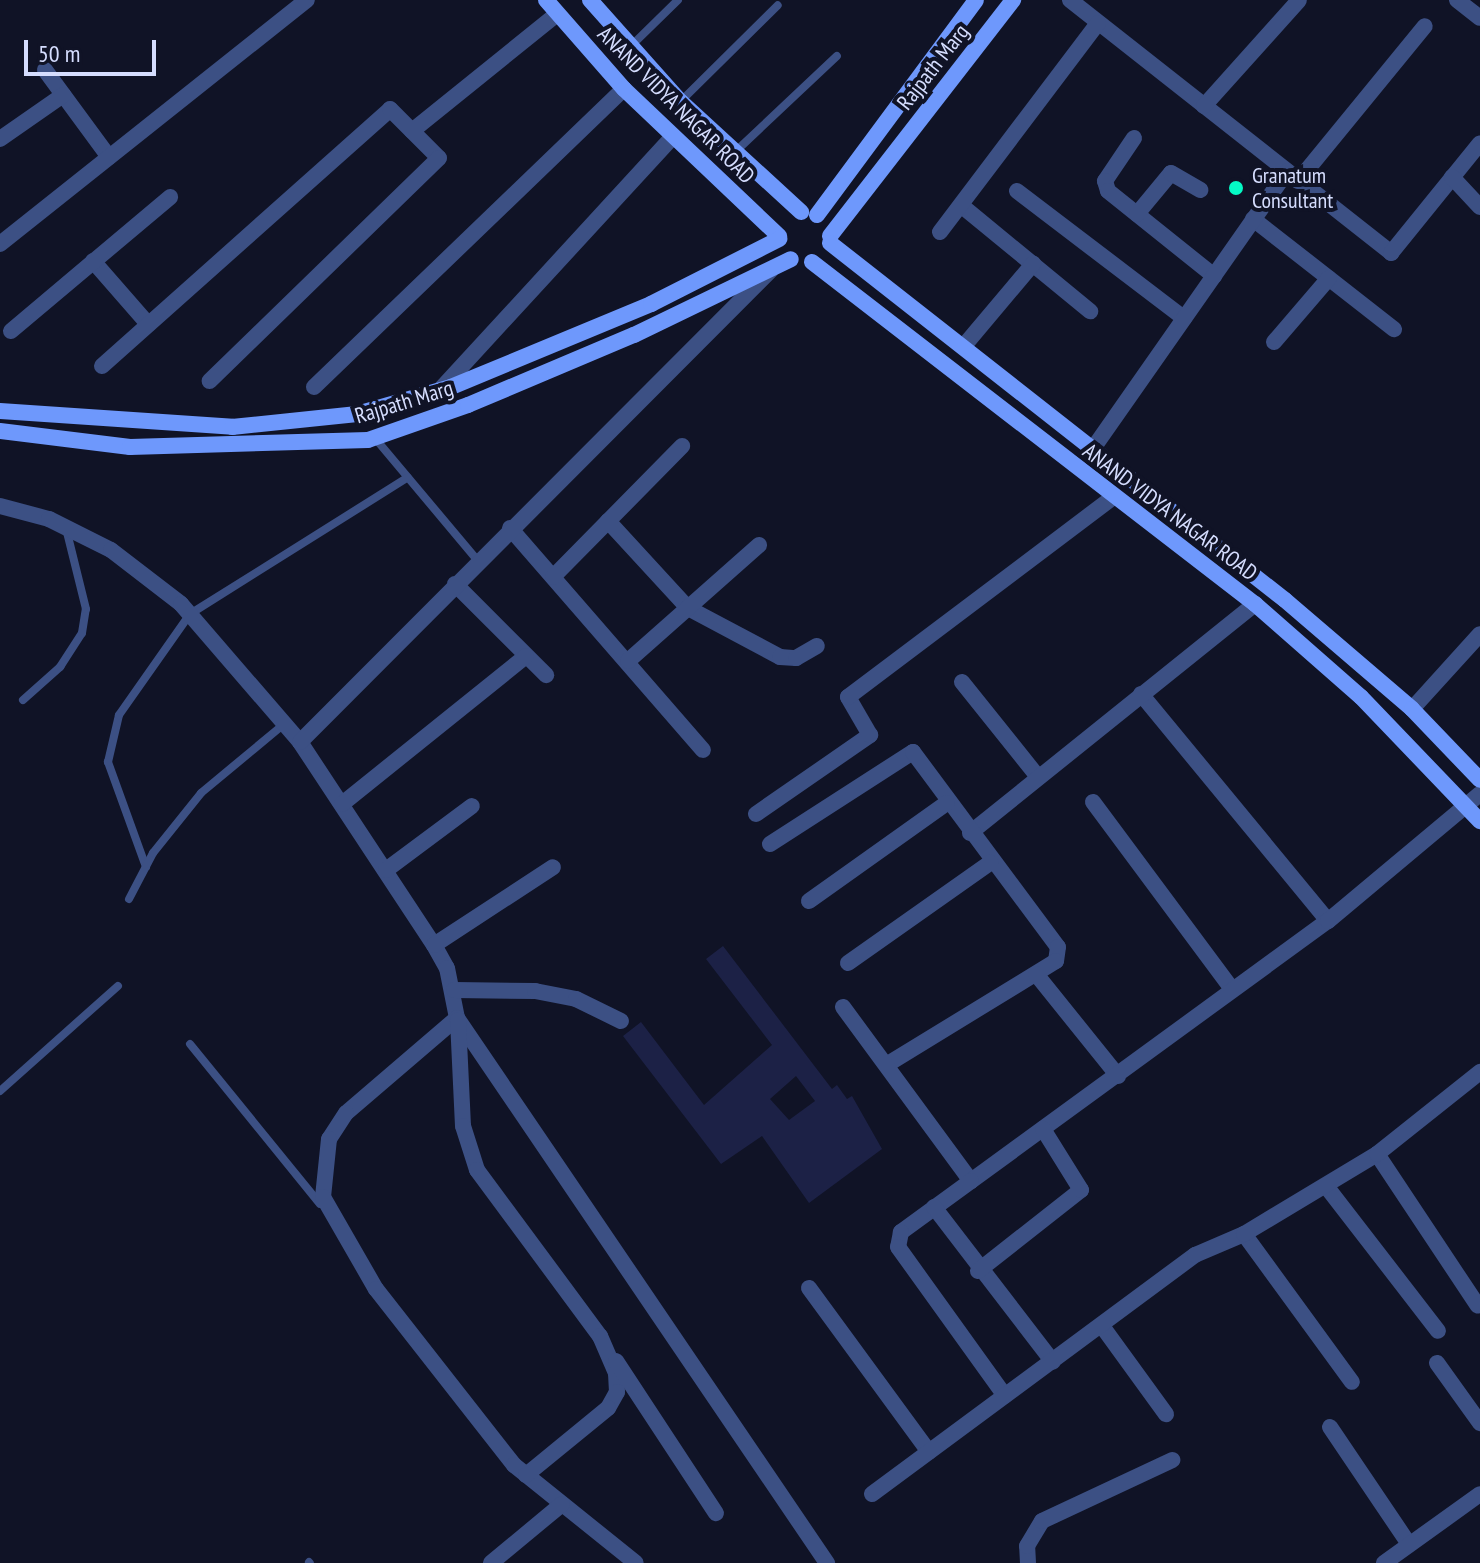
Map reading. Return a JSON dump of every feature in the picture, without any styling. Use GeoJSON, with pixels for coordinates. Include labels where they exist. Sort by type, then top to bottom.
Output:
{"type":"FeatureCollection","features":[{"type":"Feature","properties":{"kind":"main road","name":"ANAND VIDYA NAGAR ROAD"},"geometry":{"type":"LineString","coordinates":[[546,0],[624,89],[779,238]]}},
{"type":"Feature","properties":{"kind":"main road","name":"Rajpath Marg"},"geometry":{"type":"LineString","coordinates":[[809,213],[976,0]]}},
{"type":"Feature","properties":{"kind":"main road","name":"Rajpath Marg"},"geometry":{"type":"LineString","coordinates":[[830,240],[1013,0]]}},
{"type":"Feature","properties":{"kind":"main road","name":"ANAND VIDYA NAGAR ROAD"},"geometry":{"type":"LineString","coordinates":[[594,1],[630,48],[681,102],[734,153],[809,213]]}},
{"type":"Feature","properties":{"kind":"main road"},"geometry":{"type":"LineString","coordinates":[[809,213],[830,240],[812,262],[784,262],[779,238],[784,221],[809,213]]}},
{"type":"Feature","properties":{"kind":"main road","name":"Rajpath Marg"},"geometry":{"type":"LineString","coordinates":[[0,411],[232,427],[357,414],[439,391],[651,304],[779,238]]}},
{"type":"Feature","properties":{"kind":"main road","name":"ANAND VIDYA NAGAR ROAD"},"geometry":{"type":"LineString","coordinates":[[830,240],[1412,709],[1480,780]]}},
{"type":"Feature","properties":{"kind":"main road","name":"Rajpath Marg"},"geometry":{"type":"LineString","coordinates":[[0,431],[130,447],[244,448],[374,437],[620,341],[784,262]]}},
{"type":"Feature","properties":{"kind":"main road","name":"ANAND VIDYA NAGAR ROAD"},"geometry":{"type":"LineString","coordinates":[[812,262],[1255,604],[1473,800],[1480,821]]}},
{"type":"Feature","properties":{"kind":"street"},"geometry":{"type":"LineString","coordinates":[[0,244],[307,0]]}},
{"type":"Feature","properties":{"kind":"street"},"geometry":{"type":"LineString","coordinates":[[1070,0],[1088,6],[1098,23],[1391,253],[1480,143]]}},
{"type":"Feature","properties":{"kind":"street"},"geometry":{"type":"LineString","coordinates":[[1204,106],[1299,0]]}},
{"type":"Feature","properties":{"kind":"street"},"geometry":{"type":"LineString","coordinates":[[1457,0],[1480,18]]}},
{"type":"Feature","properties":{"kind":"street"},"geometry":{"type":"LineString","coordinates":[[412,131],[557,14]]}},
{"type":"Feature","properties":{"kind":"street"},"geometry":{"type":"LineString","coordinates":[[940,232],[1098,23]]}},
{"type":"Feature","properties":{"kind":"street"},"geometry":{"type":"LineString","coordinates":[[1092,450],[1253,219],[1425,26]]}},
{"type":"Feature","properties":{"kind":"street"},"geometry":{"type":"LineString","coordinates":[[45,70],[109,157]]}},
{"type":"Feature","properties":{"kind":"street"},"geometry":{"type":"LineString","coordinates":[[314,387],[624,89]]}},
{"type":"Feature","properties":{"kind":"street"},"geometry":{"type":"LineString","coordinates":[[0,139],[63,95]]}},
{"type":"Feature","properties":{"kind":"street"},"geometry":{"type":"LineString","coordinates":[[102,366],[390,109],[439,158],[210,381]]}},
{"type":"Feature","properties":{"kind":"street"},"geometry":{"type":"LineString","coordinates":[[439,391],[672,138]]}},
{"type":"Feature","properties":{"kind":"street"},"geometry":{"type":"LineString","coordinates":[[1134,138],[1105,181],[1137,214],[1214,276]]}},
{"type":"Feature","properties":{"kind":"street"},"geometry":{"type":"LineString","coordinates":[[1137,214],[1171,173],[1201,190]]}},
{"type":"Feature","properties":{"kind":"street"},"geometry":{"type":"LineString","coordinates":[[1452,177],[1480,207]]}},
{"type":"Feature","properties":{"kind":"street"},"geometry":{"type":"LineString","coordinates":[[1017,191],[1184,318]]}},
{"type":"Feature","properties":{"kind":"street"},"geometry":{"type":"LineString","coordinates":[[11,331],[170,197]]}},
{"type":"Feature","properties":{"kind":"street"},"geometry":{"type":"LineString","coordinates":[[962,206],[1090,311]]}},
{"type":"Feature","properties":{"kind":"street"},"geometry":{"type":"LineString","coordinates":[[1253,219],[1394,329]]}},
{"type":"Feature","properties":{"kind":"street"},"geometry":{"type":"LineString","coordinates":[[93,261],[148,324]]}},
{"type":"Feature","properties":{"kind":"street"},"geometry":{"type":"LineString","coordinates":[[300,742],[510,528],[784,262]]}},
{"type":"Feature","properties":{"kind":"street"},"geometry":{"type":"LineString","coordinates":[[963,347],[1033,264]]}},
{"type":"Feature","properties":{"kind":"street"},"geometry":{"type":"LineString","coordinates":[[1274,342],[1329,278]]}},
{"type":"Feature","properties":{"kind":"street"},"geometry":{"type":"LineString","coordinates":[[553,577],[682,446]]}},
{"type":"Feature","properties":{"kind":"street"},"geometry":{"type":"LineString","coordinates":[[756,814],[870,735],[848,697],[1113,497]]}},
{"type":"Feature","properties":{"kind":"street"},"geometry":{"type":"LineString","coordinates":[[0,506],[65,527],[111,550],[190,614],[300,742],[434,945],[454,990],[463,1126],[477,1170],[600,1336],[716,1513]]}},
{"type":"Feature","properties":{"kind":"street"},"geometry":{"type":"LineString","coordinates":[[608,521],[688,608],[780,657],[796,658],[817,646]]}},
{"type":"Feature","properties":{"kind":"street"},"geometry":{"type":"LineString","coordinates":[[510,528],[703,750]]}},
{"type":"Feature","properties":{"kind":"street"},"geometry":{"type":"LineString","coordinates":[[628,661],[759,545]]}},
{"type":"Feature","properties":{"kind":"street"},"geometry":{"type":"LineString","coordinates":[[455,584],[546,675]]}},
{"type":"Feature","properties":{"kind":"street"},"geometry":{"type":"LineString","coordinates":[[970,833],[1255,604]]}},
{"type":"Feature","properties":{"kind":"street"},"geometry":{"type":"LineString","coordinates":[[1412,709],[1480,634]]}},
{"type":"Feature","properties":{"kind":"street"},"geometry":{"type":"LineString","coordinates":[[342,804],[526,656]]}},
{"type":"Feature","properties":{"kind":"street"},"geometry":{"type":"LineString","coordinates":[[962,682],[1038,777]]}},
{"type":"Feature","properties":{"kind":"street"},"geometry":{"type":"LineString","coordinates":[[1141,694],[1328,921]]}},
{"type":"Feature","properties":{"kind":"street"},"geometry":{"type":"LineString","coordinates":[[770,844],[913,752],[990,863],[1058,947],[1056,961],[888,1064]]}},
{"type":"Feature","properties":{"kind":"street"},"geometry":{"type":"LineString","coordinates":[[1005,1396],[898,1247],[901,1232],[1328,921],[1473,800]]}},
{"type":"Feature","properties":{"kind":"street"},"geometry":{"type":"LineString","coordinates":[[1093,802],[1232,989]]}},
{"type":"Feature","properties":{"kind":"street"},"geometry":{"type":"LineString","coordinates":[[809,901],[947,803]]}},
{"type":"Feature","properties":{"kind":"street"},"geometry":{"type":"LineString","coordinates":[[386,870],[472,806]]}},
{"type":"Feature","properties":{"kind":"street"},"geometry":{"type":"LineString","coordinates":[[848,963],[990,863]]}},
{"type":"Feature","properties":{"kind":"street"},"geometry":{"type":"LineString","coordinates":[[434,945],[553,867]]}},
{"type":"Feature","properties":{"kind":"street"},"geometry":{"type":"LineString","coordinates":[[1036,974],[1118,1076]]}},
{"type":"Feature","properties":{"kind":"street"},"geometry":{"type":"LineString","coordinates":[[454,990],[535,991],[576,999],[621,1021]]}},
{"type":"Feature","properties":{"kind":"street"},"geometry":{"type":"LineString","coordinates":[[843,1007],[888,1064],[971,1181]]}},
{"type":"Feature","properties":{"kind":"street"},"geometry":{"type":"LineString","coordinates":[[457,1018],[346,1113],[329,1139],[323,1197],[338,1226],[448,1387],[526,1475],[636,1563]]}},
{"type":"Feature","properties":{"kind":"street"},"geometry":{"type":"LineString","coordinates":[[457,1018],[827,1563]]}},
{"type":"Feature","properties":{"kind":"street"},"geometry":{"type":"LineString","coordinates":[[872,1494],[1195,1255],[1244,1234],[1377,1154],[1480,1072]]}},
{"type":"Feature","properties":{"kind":"street"},"geometry":{"type":"LineString","coordinates":[[978,1271],[1081,1190],[1043,1129]]}},
{"type":"Feature","properties":{"kind":"street"},"geometry":{"type":"LineString","coordinates":[[1377,1154],[1478,1306]]}},
{"type":"Feature","properties":{"kind":"street"},"geometry":{"type":"LineString","coordinates":[[1326,1186],[1438,1331]]}},
{"type":"Feature","properties":{"kind":"street"},"geometry":{"type":"LineString","coordinates":[[934,1207],[978,1271],[1053,1362]]}},
{"type":"Feature","properties":{"kind":"street"},"geometry":{"type":"LineString","coordinates":[[1244,1234],[1352,1382]]}},
{"type":"Feature","properties":{"kind":"street"},"geometry":{"type":"LineString","coordinates":[[809,1288],[929,1452]]}},
{"type":"Feature","properties":{"kind":"street"},"geometry":{"type":"LineString","coordinates":[[1102,1326],[1166,1414]]}},
{"type":"Feature","properties":{"kind":"street"},"geometry":{"type":"LineString","coordinates":[[526,1475],[608,1408],[617,1392],[600,1336]]}},
{"type":"Feature","properties":{"kind":"street"},"geometry":{"type":"LineString","coordinates":[[1437,1363],[1480,1423]]}},
{"type":"Feature","properties":{"kind":"street"},"geometry":{"type":"LineString","coordinates":[[1330,1427],[1409,1544]]}},
{"type":"Feature","properties":{"kind":"street"},"geometry":{"type":"LineString","coordinates":[[1028,1563],[1027,1546],[1042,1521],[1172,1460]]}},
{"type":"Feature","properties":{"kind":"street"},"geometry":{"type":"LineString","coordinates":[[1384,1563],[1480,1494]]}},
{"type":"Feature","properties":{"kind":"street"},"geometry":{"type":"LineString","coordinates":[[491,1563],[562,1504]]}},
{"type":"Feature","properties":{"kind":"lane"},"geometry":{"type":"LineString","coordinates":[[630,48],[678,0]]}},
{"type":"Feature","properties":{"kind":"lane"},"geometry":{"type":"LineString","coordinates":[[681,102],[778,5]]}},
{"type":"Feature","properties":{"kind":"lane"},"geometry":{"type":"LineString","coordinates":[[734,153],[837,56]]}},
{"type":"Feature","properties":{"kind":"lane"},"geometry":{"type":"LineString","coordinates":[[374,437],[478,561]]}},
{"type":"Feature","properties":{"kind":"lane"},"geometry":{"type":"LineString","coordinates":[[146,867],[108,762],[119,715],[190,614],[408,477]]}},
{"type":"Feature","properties":{"kind":"lane"},"geometry":{"type":"LineString","coordinates":[[23,700],[60,667],[82,633],[86,609],[65,527]]}},
{"type":"Feature","properties":{"kind":"lane"},"geometry":{"type":"LineString","coordinates":[[129,899],[146,867],[201,793],[284,723]]}},
{"type":"Feature","properties":{"kind":"lane"},"geometry":{"type":"LineString","coordinates":[[0,1091],[118,986]]}},
{"type":"Feature","properties":{"kind":"lane"},"geometry":{"type":"LineString","coordinates":[[190,1044],[338,1226]]}},
{"type":"Feature","properties":{"kind":"building"},"geometry":{"type":"Polygon","coordinates":[[[723,946],[832,1089],[837,1085],[847,1099],[852,1096],[882,1149],[809,1203],[762,1136],[721,1164],[623,1036],[641,1022],[704,1105],[772,1045],[706,959],[723,946]],[[796,1076],[770,1099],[789,1120],[815,1101],[796,1076]]]}},
{"type":"Feature","properties":{"kind":"place","name":"Granatum Consultant"},"geometry":{"type":"Point","coordinates":[1236,188]}}]}
